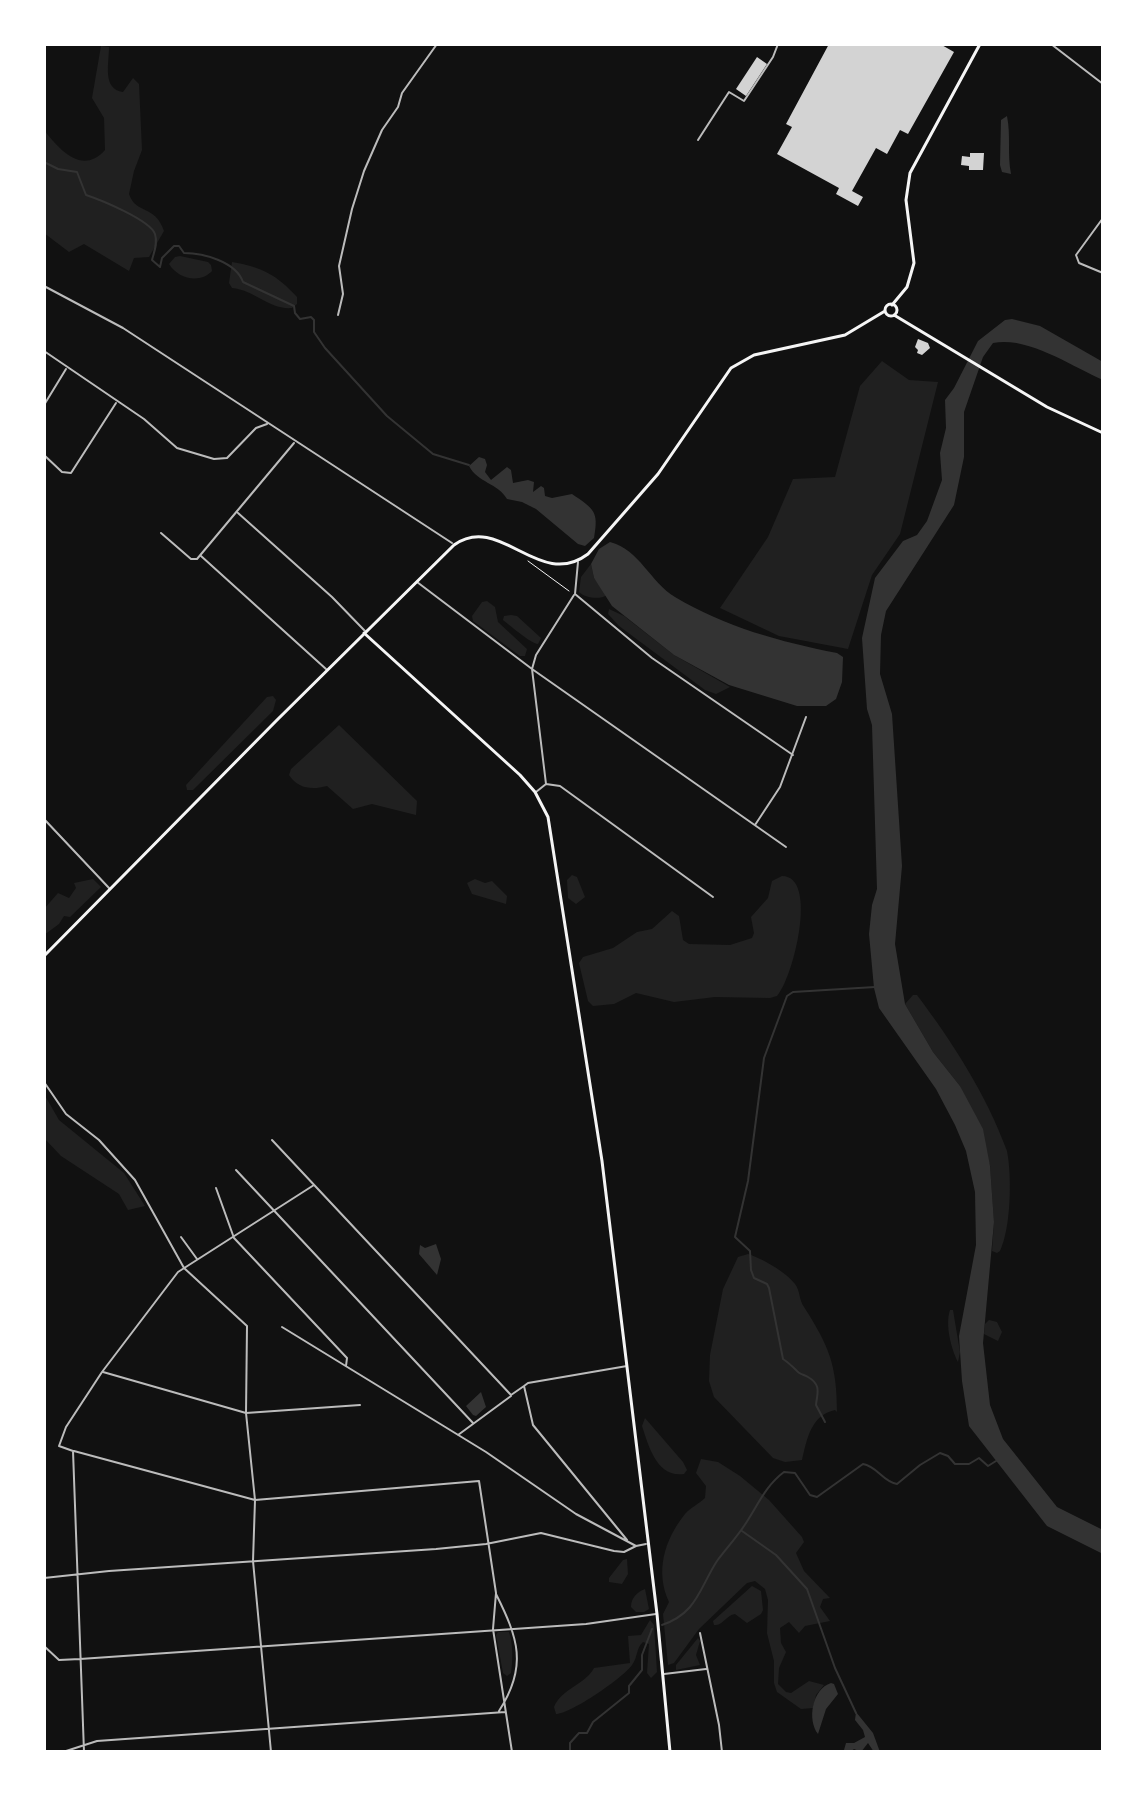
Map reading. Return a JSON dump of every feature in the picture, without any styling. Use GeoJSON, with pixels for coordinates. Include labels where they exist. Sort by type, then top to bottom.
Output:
{"type":"FeatureCollection","features":[{"type":"Feature","properties":{"kind":"main road"},"geometry":{"type":"LineString","coordinates":[[44,956],[454,545],[470,537],[490,538],[558,566],[578,562],[662,469],[726,373],[737,363],[754,355],[845,335],[892,305],[909,281],[914,259],[906,194],[910,173],[980,44]]}},
{"type":"Feature","properties":{"kind":"main road"},"geometry":{"type":"LineString","coordinates":[[877,316],[901,296]]}},
{"type":"Feature","properties":{"kind":"main road"},"geometry":{"type":"LineString","coordinates":[[892,305],[897,310],[894,315]]}},
{"type":"Feature","properties":{"kind":"main road"},"geometry":{"type":"LineString","coordinates":[[885,311],[888,316],[894,315],[1047,407],[1103,433]]}},
{"type":"Feature","properties":{"kind":"main road"},"geometry":{"type":"LineString","coordinates":[[365,632],[520,775],[545,809],[551,828],[602,1161],[657,1614],[670,1752]]}},
{"type":"Feature","properties":{"kind":"street"},"geometry":{"type":"LineString","coordinates":[[338,315],[343,294],[339,266],[364,171],[382,130],[398,107],[402,93],[437,44]]}},
{"type":"Feature","properties":{"kind":"street"},"geometry":{"type":"LineString","coordinates":[[698,140],[729,92],[744,101],[778,44]]}},
{"type":"Feature","properties":{"kind":"street"},"geometry":{"type":"LineString","coordinates":[[1051,44],[1103,84]]}},
{"type":"Feature","properties":{"kind":"street"},"geometry":{"type":"LineString","coordinates":[[1103,218],[1076,255],[1079,263],[1103,273]]}},
{"type":"Feature","properties":{"kind":"street"},"geometry":{"type":"LineString","coordinates":[[44,286],[123,328],[454,545]]}},
{"type":"Feature","properties":{"kind":"street"},"geometry":{"type":"LineString","coordinates":[[44,351],[150,424],[177,448],[214,459],[231,456],[256,428],[267,424]]}},
{"type":"Feature","properties":{"kind":"street"},"geometry":{"type":"LineString","coordinates":[[44,405],[67,368]]}},
{"type":"Feature","properties":{"kind":"street"},"geometry":{"type":"LineString","coordinates":[[44,455],[62,472],[71,473],[117,402]]}},
{"type":"Feature","properties":{"kind":"street"},"geometry":{"type":"LineString","coordinates":[[256,416],[256,428]]}},
{"type":"Feature","properties":{"kind":"street"},"geometry":{"type":"LineString","coordinates":[[161,533],[191,559],[197,559],[295,442]]}},
{"type":"Feature","properties":{"kind":"street"},"geometry":{"type":"LineString","coordinates":[[237,513],[332,597],[365,632]]}},
{"type":"Feature","properties":{"kind":"street"},"geometry":{"type":"LineString","coordinates":[[201,556],[327,670]]}},
{"type":"Feature","properties":{"kind":"street"},"geometry":{"type":"LineString","coordinates":[[546,784],[532,669],[536,655],[575,594],[578,562]]}},
{"type":"Feature","properties":{"kind":"street"},"geometry":{"type":"LineString","coordinates":[[416,581],[532,669],[786,847]]}},
{"type":"Feature","properties":{"kind":"street"},"geometry":{"type":"LineString","coordinates":[[575,594],[652,658],[793,755]]}},
{"type":"Feature","properties":{"kind":"street"},"geometry":{"type":"LineString","coordinates":[[755,826],[780,787],[806,717]]}},
{"type":"Feature","properties":{"kind":"street"},"geometry":{"type":"LineString","coordinates":[[535,792],[546,784],[560,786],[713,897]]}},
{"type":"Feature","properties":{"kind":"street"},"geometry":{"type":"LineString","coordinates":[[44,819],[110,889]]}},
{"type":"Feature","properties":{"kind":"street"},"geometry":{"type":"LineString","coordinates":[[44,1082],[66,1114],[99,1140],[135,1180],[184,1268],[247,1326],[246,1413],[255,1500],[253,1561],[271,1752]]}},
{"type":"Feature","properties":{"kind":"street"},"geometry":{"type":"LineString","coordinates":[[272,1140],[511,1395]]}},
{"type":"Feature","properties":{"kind":"street"},"geometry":{"type":"LineString","coordinates":[[236,1170],[473,1423]]}},
{"type":"Feature","properties":{"kind":"street"},"geometry":{"type":"LineString","coordinates":[[314,1185],[178,1272],[102,1372],[66,1427],[59,1446],[255,1500],[479,1481],[486,1544],[496,1593],[513,1630],[517,1658],[498,1713]]}},
{"type":"Feature","properties":{"kind":"street"},"geometry":{"type":"LineString","coordinates":[[216,1188],[234,1238],[347,1358],[346,1368]]}},
{"type":"Feature","properties":{"kind":"street"},"geometry":{"type":"LineString","coordinates":[[181,1237],[198,1260]]}},
{"type":"Feature","properties":{"kind":"street"},"geometry":{"type":"LineString","coordinates":[[282,1327],[486,1452],[576,1514],[636,1546]]}},
{"type":"Feature","properties":{"kind":"street"},"geometry":{"type":"LineString","coordinates":[[458,1435],[528,1383],[628,1366]]}},
{"type":"Feature","properties":{"kind":"street"},"geometry":{"type":"LineString","coordinates":[[102,1372],[246,1413],[360,1405]]}},
{"type":"Feature","properties":{"kind":"street"},"geometry":{"type":"LineString","coordinates":[[524,1386],[533,1425],[627,1540]]}},
{"type":"Feature","properties":{"kind":"street"},"geometry":{"type":"LineString","coordinates":[[73,1451],[84,1752]]}},
{"type":"Feature","properties":{"kind":"street"},"geometry":{"type":"LineString","coordinates":[[44,1578],[486,1544],[541,1533],[614,1551],[624,1552],[648,1544]]}},
{"type":"Feature","properties":{"kind":"street"},"geometry":{"type":"LineString","coordinates":[[496,1593],[493,1629],[512,1752]]}},
{"type":"Feature","properties":{"kind":"street"},"geometry":{"type":"LineString","coordinates":[[44,1646],[59,1660],[80,1659],[513,1630],[657,1614]]}},
{"type":"Feature","properties":{"kind":"street"},"geometry":{"type":"LineString","coordinates":[[700,1633],[722,1752]]}},
{"type":"Feature","properties":{"kind":"street"},"geometry":{"type":"LineString","coordinates":[[663,1674],[706,1669]]}},
{"type":"Feature","properties":{"kind":"street"},"geometry":{"type":"LineString","coordinates":[[63,1752],[97,1741],[507,1712]]}},
{"type":"Feature","properties":{"kind":"path"},"geometry":{"type":"LineString","coordinates":[[529,562],[575,594]]}},
{"type":"Feature","properties":{"kind":"shaded area"},"geometry":{"type":"Polygon","coordinates":[[[101,46],[109,47],[108,75],[116,90],[123,92],[133,78],[139,84],[142,150],[129,194],[136,205],[156,217],[164,231],[149,257],[134,258],[129,271],[84,244],[69,252],[44,233],[44,130],[64,152],[80,160],[88,161],[105,150],[104,118],[92,98],[101,46]]]}},
{"type":"Feature","properties":{"kind":"shaded area"},"geometry":{"type":"Polygon","coordinates":[[[1007,116],[1011,174],[1002,172],[1000,165],[1001,120],[1007,116]]]}},
{"type":"Feature","properties":{"kind":"shaded area"},"geometry":{"type":"Polygon","coordinates":[[[180,256],[208,262],[212,271],[201,278],[183,276],[169,264],[180,256]]]}},
{"type":"Feature","properties":{"kind":"shaded area"},"geometry":{"type":"Polygon","coordinates":[[[232,262],[252,266],[276,278],[297,297],[297,304],[284,308],[232,288],[229,283],[232,262]]]}},
{"type":"Feature","properties":{"kind":"shaded area"},"geometry":{"type":"Polygon","coordinates":[[[1005,320],[1040,326],[1103,362],[1103,380],[1035,348],[1006,342],[993,343],[983,357],[964,412],[964,457],[954,505],[886,611],[881,635],[880,674],[892,714],[902,866],[895,944],[905,1004],[933,1052],[960,1086],[983,1129],[990,1166],[994,1222],[983,1343],[990,1405],[1003,1439],[1057,1507],[1103,1530],[1103,1554],[1047,1526],[969,1426],[959,1336],[976,1245],[975,1192],[966,1151],[955,1125],[936,1089],[879,1008],[869,934],[877,889],[872,725],[867,709],[862,638],[875,578],[903,541],[917,535],[927,521],[942,480],[940,453],[946,428],[945,400],[978,341],[1005,320]]]}},
{"type":"Feature","properties":{"kind":"shaded area"},"geometry":{"type":"Polygon","coordinates":[[[882,361],[909,380],[938,382],[900,534],[872,575],[848,649],[779,636],[720,608],[768,537],[793,479],[835,477],[860,386],[882,361]]]}},
{"type":"Feature","properties":{"kind":"shaded area"},"geometry":{"type":"Polygon","coordinates":[[[479,457],[485,459],[485,472],[491,480],[507,467],[511,470],[513,483],[534,482],[533,492],[541,486],[545,496],[552,498],[572,494],[590,507],[595,516],[594,538],[585,546],[578,544],[536,509],[507,499],[469,466],[479,457]]]}},
{"type":"Feature","properties":{"kind":"shaded area"},"geometry":{"type":"Polygon","coordinates":[[[610,542],[637,559],[666,591],[694,608],[754,632],[843,657],[842,682],[836,699],[826,706],[797,706],[729,685],[674,655],[612,606],[594,578],[591,564],[599,549],[610,542]]]}},
{"type":"Feature","properties":{"kind":"shaded area"},"geometry":{"type":"Polygon","coordinates":[[[591,564],[594,578],[607,595],[604,597],[589,597],[579,592],[581,577],[591,564]]]}},
{"type":"Feature","properties":{"kind":"shaded area"},"geometry":{"type":"Polygon","coordinates":[[[487,601],[495,607],[498,622],[527,649],[525,656],[520,656],[473,621],[472,616],[482,602],[487,601]]]}},
{"type":"Feature","properties":{"kind":"shaded area"},"geometry":{"type":"Polygon","coordinates":[[[609,609],[624,616],[674,655],[730,687],[716,694],[705,690],[619,626],[608,614],[609,609]]]}},
{"type":"Feature","properties":{"kind":"shaded area"},"geometry":{"type":"Polygon","coordinates":[[[504,616],[517,616],[541,638],[538,644],[503,620],[504,616]]]}},
{"type":"Feature","properties":{"kind":"shaded area"},"geometry":{"type":"Polygon","coordinates":[[[273,696],[276,700],[273,711],[193,790],[187,790],[186,785],[267,697],[273,696]]]}},
{"type":"Feature","properties":{"kind":"shaded area"},"geometry":{"type":"Polygon","coordinates":[[[339,725],[417,801],[416,815],[372,804],[353,809],[327,786],[306,787],[293,780],[289,775],[291,769],[339,725]]]}},
{"type":"Feature","properties":{"kind":"shaded area"},"geometry":{"type":"Polygon","coordinates":[[[572,875],[577,877],[585,897],[576,904],[568,898],[567,880],[572,875]]]}},
{"type":"Feature","properties":{"kind":"shaded area"},"geometry":{"type":"Polygon","coordinates":[[[782,876],[793,880],[799,892],[801,909],[790,970],[777,996],[715,997],[674,1002],[636,993],[614,1004],[593,1006],[588,1001],[579,963],[583,957],[613,948],[637,932],[652,929],[672,911],[679,916],[683,940],[689,944],[730,945],[752,938],[751,917],[768,898],[772,881],[782,876]]]}},
{"type":"Feature","properties":{"kind":"shaded area"},"geometry":{"type":"Polygon","coordinates":[[[93,879],[101,887],[70,917],[64,916],[44,935],[44,909],[58,893],[69,898],[76,888],[74,883],[93,879]]]}},
{"type":"Feature","properties":{"kind":"shaded area"},"geometry":{"type":"Polygon","coordinates":[[[475,879],[485,883],[492,881],[507,896],[506,904],[472,894],[467,883],[475,879]]]}},
{"type":"Feature","properties":{"kind":"shaded area"},"geometry":{"type":"Polygon","coordinates":[[[917,995],[956,1050],[989,1109],[1007,1151],[1010,1188],[1008,1216],[1004,1241],[997,1253],[992,1251],[994,1222],[990,1166],[960,1086],[933,1052],[905,1004],[917,995]]]}},
{"type":"Feature","properties":{"kind":"shaded area"},"geometry":{"type":"Polygon","coordinates":[[[44,1094],[59,1120],[124,1173],[145,1206],[128,1210],[119,1194],[61,1156],[44,1138],[44,1094]]]}},
{"type":"Feature","properties":{"kind":"shaded area"},"geometry":{"type":"Polygon","coordinates":[[[436,1244],[441,1259],[437,1275],[419,1254],[420,1245],[425,1248],[436,1244]]]}},
{"type":"Feature","properties":{"kind":"shaded area"},"geometry":{"type":"Polygon","coordinates":[[[748,1254],[773,1266],[795,1284],[802,1304],[830,1356],[837,1412],[827,1413],[815,1422],[802,1460],[785,1462],[773,1458],[714,1397],[709,1381],[710,1355],[723,1289],[738,1257],[748,1254]]]}},
{"type":"Feature","properties":{"kind":"shaded area"},"geometry":{"type":"Polygon","coordinates":[[[950,1310],[953,1310],[960,1352],[958,1362],[950,1336],[950,1310]]]}},
{"type":"Feature","properties":{"kind":"shaded area"},"geometry":{"type":"Polygon","coordinates":[[[989,1320],[997,1322],[1002,1332],[998,1341],[984,1334],[985,1324],[989,1320]]]}},
{"type":"Feature","properties":{"kind":"shaded area"},"geometry":{"type":"Polygon","coordinates":[[[481,1392],[486,1407],[476,1416],[466,1406],[481,1392]]]}},
{"type":"Feature","properties":{"kind":"shaded area"},"geometry":{"type":"Polygon","coordinates":[[[645,1418],[683,1462],[687,1470],[684,1474],[667,1471],[656,1459],[642,1426],[645,1418]]]}},
{"type":"Feature","properties":{"kind":"shaded area"},"geometry":{"type":"Polygon","coordinates":[[[701,1459],[718,1462],[769,1500],[802,1537],[804,1542],[796,1553],[804,1571],[830,1598],[823,1599],[820,1607],[830,1621],[805,1626],[799,1633],[789,1622],[780,1628],[781,1643],[786,1652],[779,1668],[778,1684],[791,1693],[809,1681],[824,1685],[816,1695],[813,1708],[801,1709],[777,1692],[767,1633],[768,1600],[765,1589],[755,1581],[747,1583],[699,1629],[674,1663],[668,1665],[663,1614],[669,1602],[662,1568],[667,1545],[678,1524],[687,1512],[705,1498],[706,1486],[696,1473],[701,1459]]]}},
{"type":"Feature","properties":{"kind":"shaded area"},"geometry":{"type":"Polygon","coordinates":[[[627,1559],[628,1574],[622,1584],[609,1582],[623,1560],[627,1559]]]}},
{"type":"Feature","properties":{"kind":"shaded area"},"geometry":{"type":"Polygon","coordinates":[[[752,1586],[761,1591],[761,1614],[747,1623],[735,1614],[714,1625],[713,1621],[752,1586]]]}},
{"type":"Feature","properties":{"kind":"shaded area"},"geometry":{"type":"Polygon","coordinates":[[[645,1589],[649,1609],[636,1612],[631,1607],[632,1601],[645,1589]]]}},
{"type":"Feature","properties":{"kind":"shaded area"},"geometry":{"type":"Polygon","coordinates":[[[650,1620],[654,1625],[657,1672],[651,1678],[647,1673],[649,1644],[643,1642],[632,1665],[619,1678],[585,1702],[556,1714],[554,1707],[558,1701],[594,1668],[630,1663],[628,1636],[641,1635],[650,1620]]]}},
{"type":"Feature","properties":{"kind":"shaded area"},"geometry":{"type":"Polygon","coordinates":[[[498,1632],[509,1632],[512,1668],[507,1676],[503,1673],[498,1632]]]}},
{"type":"Feature","properties":{"kind":"shaded area"},"geometry":{"type":"Polygon","coordinates":[[[698,1638],[696,1655],[700,1665],[676,1670],[676,1665],[698,1638]]]}},
{"type":"Feature","properties":{"kind":"shaded area"},"geometry":{"type":"Polygon","coordinates":[[[831,1683],[838,1694],[826,1709],[818,1734],[813,1721],[813,1706],[819,1692],[831,1683]]]}},
{"type":"Feature","properties":{"kind":"shaded area"},"geometry":{"type":"Polygon","coordinates":[[[856,1712],[873,1733],[880,1752],[874,1752],[868,1743],[861,1752],[844,1750],[846,1743],[854,1743],[865,1737],[855,1720],[856,1712]]]}},
{"type":"Feature","properties":{"kind":"building"},"geometry":{"type":"Polygon","coordinates":[[[829,44],[940,44],[954,52],[908,134],[900,130],[887,154],[876,148],[852,191],[863,197],[858,206],[836,194],[839,188],[777,154],[792,127],[786,124],[829,44]]]}},
{"type":"Feature","properties":{"kind":"building"},"geometry":{"type":"Polygon","coordinates":[[[757,57],[767,64],[746,96],[736,89],[757,57]]]}},
{"type":"Feature","properties":{"kind":"building"},"geometry":{"type":"Polygon","coordinates":[[[970,153],[984,153],[983,170],[969,170],[969,166],[961,165],[962,156],[970,157],[970,153]]]}},
{"type":"Feature","properties":{"kind":"building"},"geometry":{"type":"Polygon","coordinates":[[[918,339],[928,343],[930,348],[922,355],[917,353],[915,347],[918,339]]]}},
{"type":"Feature","properties":{"kind":"waterway"},"geometry":{"type":"LineString","coordinates":[[44,162],[58,169],[77,172],[86,195],[124,211],[151,229],[156,241],[152,260],[160,267],[162,258],[174,246],[179,246],[184,253],[210,257],[227,264],[243,282],[294,306],[300,319],[311,317],[314,332],[325,348],[387,416],[433,454],[469,465]]}},
{"type":"Feature","properties":{"kind":"waterway"},"geometry":{"type":"LineString","coordinates":[[825,1422],[816,1405],[818,1390],[815,1383],[783,1359],[769,1288],[754,1278],[750,1251],[735,1237],[748,1181],[764,1058],[787,996],[793,992],[875,987]]}},
{"type":"Feature","properties":{"kind":"waterway"},"geometry":{"type":"LineString","coordinates":[[662,1625],[690,1607],[717,1561],[766,1490],[784,1472],[795,1473],[810,1495],[817,1497],[863,1464],[897,1484],[940,1453],[955,1464],[969,1464],[979,1458],[988,1466],[996,1461]]}},
{"type":"Feature","properties":{"kind":"waterway"},"geometry":{"type":"LineString","coordinates":[[742,1531],[776,1555],[807,1589],[835,1668],[856,1713]]}},
{"type":"Feature","properties":{"kind":"waterway"},"geometry":{"type":"LineString","coordinates":[[570,1752],[570,1743],[579,1733],[587,1733],[593,1722],[629,1693],[629,1686],[642,1670],[642,1655],[652,1629]]}}]}
